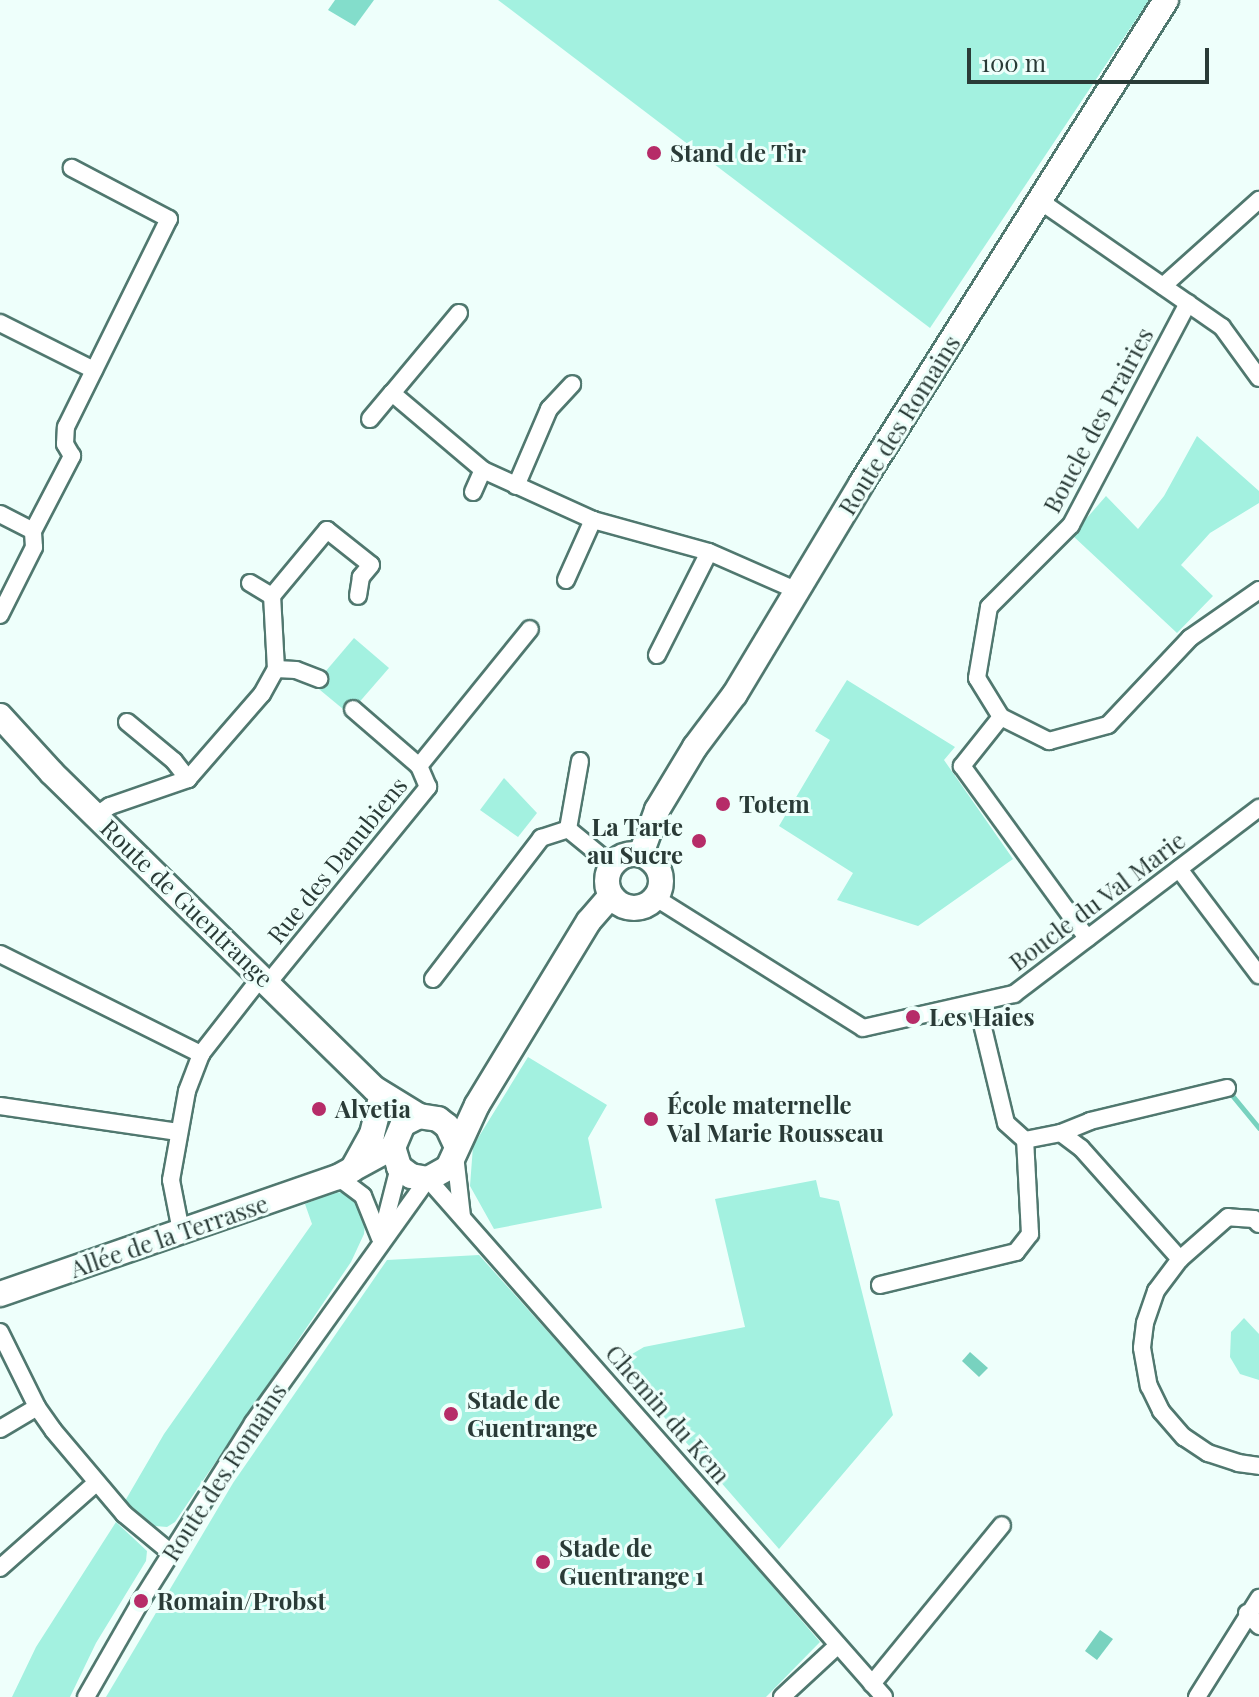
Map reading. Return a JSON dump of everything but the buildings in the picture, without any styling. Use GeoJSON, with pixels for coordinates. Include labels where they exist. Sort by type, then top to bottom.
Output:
{"type":"FeatureCollection","features":[{"type":"Feature","properties":{"kind":"street","name":"Route des Romains"},"geometry":{"type":"LineString","coordinates":[[641,854],[657,810],[798,591],[869,472],[1166,0]]}},
{"type":"Feature","properties":{"kind":"street"},"geometry":{"type":"LineString","coordinates":[[0,615],[34,547],[33,531],[72,456],[65,444],[66,427],[169,219],[72,168]]}},
{"type":"Feature","properties":{"kind":"street"},"geometry":{"type":"LineString","coordinates":[[1163,286],[1259,200]]}},
{"type":"Feature","properties":{"kind":"street"},"geometry":{"type":"LineString","coordinates":[[1040,201],[1222,327],[1259,378]]}},
{"type":"Feature","properties":{"kind":"street","name":"Boucle des Prairies"},"geometry":{"type":"LineString","coordinates":[[1001,717],[977,678],[989,607],[1071,525],[1188,303]]}},
{"type":"Feature","properties":{"kind":"street"},"geometry":{"type":"LineString","coordinates":[[370,419],[459,313]]}},
{"type":"Feature","properties":{"kind":"street"},"geometry":{"type":"LineString","coordinates":[[0,323],[94,370]]}},
{"type":"Feature","properties":{"kind":"street"},"geometry":{"type":"LineString","coordinates":[[516,486],[549,409],[572,384]]}},
{"type":"Feature","properties":{"kind":"street"},"geometry":{"type":"LineString","coordinates":[[392,393],[483,470],[593,520],[709,552],[798,591]]}},
{"type":"Feature","properties":{"kind":"street"},"geometry":{"type":"LineString","coordinates":[[473,492],[483,470]]}},
{"type":"Feature","properties":{"kind":"street"},"geometry":{"type":"LineString","coordinates":[[0,514],[33,531]]}},
{"type":"Feature","properties":{"kind":"street"},"geometry":{"type":"LineString","coordinates":[[566,580],[593,520]]}},
{"type":"Feature","properties":{"kind":"street"},"geometry":{"type":"LineString","coordinates":[[96,816],[110,806],[188,779],[262,694],[276,669],[272,596],[325,523],[371,565],[361,577],[358,596]]}},
{"type":"Feature","properties":{"kind":"street"},"geometry":{"type":"LineString","coordinates":[[657,655],[709,552]]}},
{"type":"Feature","properties":{"kind":"street"},"geometry":{"type":"LineString","coordinates":[[250,583],[272,596]]}},
{"type":"Feature","properties":{"kind":"street"},"geometry":{"type":"LineString","coordinates":[[1087,938],[962,766],[1001,717],[1049,741],[1108,725],[1190,638],[1259,590]]}},
{"type":"Feature","properties":{"kind":"street","name":"Rue des Danubiens"},"geometry":{"type":"LineString","coordinates":[[419,766],[530,629]]}},
{"type":"Feature","properties":{"kind":"street"},"geometry":{"type":"LineString","coordinates":[[276,669],[296,670],[319,679]]}},
{"type":"Feature","properties":{"kind":"street","name":"Rue des Danubiens"},"geometry":{"type":"LineString","coordinates":[[266,979],[428,787],[419,766],[353,709]]}},
{"type":"Feature","properties":{"kind":"street"},"geometry":{"type":"LineString","coordinates":[[127,722],[174,761],[188,779]]}},
{"type":"Feature","properties":{"kind":"street","name":"Route de Guentrange"},"geometry":{"type":"LineString","coordinates":[[4,729],[266,979],[378,1095],[428,1118]]}},
{"type":"Feature","properties":{"kind":"street"},"geometry":{"type":"LineString","coordinates":[[568,829],[580,761]]}},
{"type":"Feature","properties":{"kind":"street","name":"Boucle du Val Marie"},"geometry":{"type":"LineString","coordinates":[[656,898],[863,1028],[1014,994],[1259,808]]}},
{"type":"Feature","properties":{"kind":"street"},"geometry":{"type":"LineString","coordinates":[[568,829],[612,865]]}},
{"type":"Feature","properties":{"kind":"street"},"geometry":{"type":"LineString","coordinates":[[433,979],[541,838],[568,829]]}},
{"type":"Feature","properties":{"kind":"street"},"geometry":{"type":"LineString","coordinates":[[641,854],[652,861],[660,872],[661,886],[649,905],[633,909],[611,896],[607,880],[612,865],[625,855],[641,854]]}},
{"type":"Feature","properties":{"kind":"street"},"geometry":{"type":"LineString","coordinates":[[1179,869],[1259,975]]}},
{"type":"Feature","properties":{"kind":"street","name":"Route des Romains"},"geometry":{"type":"LineString","coordinates":[[376,1246],[390,1237],[404,1209],[428,1179],[448,1168],[477,1105],[589,921],[611,896]]}},
{"type":"Feature","properties":{"kind":"street"},"geometry":{"type":"LineString","coordinates":[[0,954],[201,1054]]}},
{"type":"Feature","properties":{"kind":"street"},"geometry":{"type":"LineString","coordinates":[[181,1231],[171,1180],[187,1091],[201,1054],[266,979]]}},
{"type":"Feature","properties":{"kind":"street"},"geometry":{"type":"LineString","coordinates":[[880,1285],[1016,1252],[1030,1234],[1025,1140],[1006,1123],[977,1003]]}},
{"type":"Feature","properties":{"kind":"street"},"geometry":{"type":"LineString","coordinates":[[1025,1140],[1227,1088]]}},
{"type":"Feature","properties":{"kind":"street"},"geometry":{"type":"LineString","coordinates":[[376,1246],[363,1196],[345,1174],[372,1134],[378,1095]]}},
{"type":"Feature","properties":{"kind":"street","name":"Route de Guentrange"},"geometry":{"type":"LineString","coordinates":[[378,1095],[395,1151]]}},
{"type":"Feature","properties":{"kind":"street"},"geometry":{"type":"LineString","coordinates":[[428,1179],[411,1176],[395,1151],[403,1124],[477,1105]]}},
{"type":"Feature","properties":{"kind":"street"},"geometry":{"type":"LineString","coordinates":[[0,1106],[178,1132]]}},
{"type":"Feature","properties":{"kind":"street"},"geometry":{"type":"LineString","coordinates":[[428,1118],[453,1134],[462,1216]]}},
{"type":"Feature","properties":{"kind":"street"},"geometry":{"type":"LineString","coordinates":[[1061,1133],[1081,1148],[1180,1259]]}},
{"type":"Feature","properties":{"kind":"street","name":"Route des Romains"},"geometry":{"type":"LineString","coordinates":[[86,1697],[253,1423],[376,1246],[390,1212],[395,1151]]}},
{"type":"Feature","properties":{"kind":"street","name":"Allée de la Terrasse"},"geometry":{"type":"LineString","coordinates":[[0,1294],[345,1174],[395,1151]]}},
{"type":"Feature","properties":{"kind":"street","name":"Chemin du Kem"},"geometry":{"type":"LineString","coordinates":[[428,1179],[884,1697]]}},
{"type":"Feature","properties":{"kind":"street"},"geometry":{"type":"LineString","coordinates":[[1259,1224],[1254,1219],[1228,1217],[1180,1259],[1156,1291],[1145,1323],[1142,1348],[1149,1386],[1161,1411],[1184,1437],[1208,1453],[1259,1466]]}},
{"type":"Feature","properties":{"kind":"street"},"geometry":{"type":"LineString","coordinates":[[0,1332],[37,1407],[95,1484],[124,1514],[171,1553]]}},
{"type":"Feature","properties":{"kind":"street"},"geometry":{"type":"LineString","coordinates":[[0,1429],[37,1407]]}},
{"type":"Feature","properties":{"kind":"street"},"geometry":{"type":"LineString","coordinates":[[0,1568],[95,1484]]}},
{"type":"Feature","properties":{"kind":"street"},"geometry":{"type":"LineString","coordinates":[[872,1684],[1002,1525]]}},
{"type":"Feature","properties":{"kind":"street"},"geometry":{"type":"LineString","coordinates":[[1197,1697],[1259,1598]]}},
{"type":"Feature","properties":{"kind":"street"},"geometry":{"type":"LineString","coordinates":[[1247,1613],[1259,1626]]}},
{"type":"Feature","properties":{"kind":"street"},"geometry":{"type":"LineString","coordinates":[[782,1697],[838,1645]]}},
{"type":"Feature","properties":{"kind":"shaded area"},"geometry":{"type":"Polygon","coordinates":[[[335,0],[374,0],[355,26],[328,10],[335,0]]]}},
{"type":"Feature","properties":{"kind":"shaded area"},"geometry":{"type":"Polygon","coordinates":[[[498,0],[1149,0],[930,328],[498,0]]]}},
{"type":"Feature","properties":{"kind":"shaded area"},"geometry":{"type":"Polygon","coordinates":[[[1197,436],[1259,491],[1259,503],[1210,533],[1181,565],[1213,596],[1177,633],[1072,535],[1106,496],[1138,529],[1164,496],[1197,436]]]}},
{"type":"Feature","properties":{"kind":"shaded area"},"geometry":{"type":"Polygon","coordinates":[[[354,638],[389,668],[349,714],[314,685],[354,638]]]}},
{"type":"Feature","properties":{"kind":"shaded area"},"geometry":{"type":"Polygon","coordinates":[[[847,680],[955,747],[944,760],[1013,859],[918,926],[837,900],[853,873],[779,826],[830,740],[815,731],[847,680]]]}},
{"type":"Feature","properties":{"kind":"shaded area"},"geometry":{"type":"Polygon","coordinates":[[[504,778],[537,813],[518,837],[480,810],[504,778]]]}},
{"type":"Feature","properties":{"kind":"shaded area"},"geometry":{"type":"Polygon","coordinates":[[[528,1057],[607,1105],[588,1138],[602,1208],[494,1229],[470,1186],[473,1146],[528,1057]]]}},
{"type":"Feature","properties":{"kind":"shaded area"},"geometry":{"type":"Polygon","coordinates":[[[816,1180],[820,1197],[839,1201],[893,1415],[779,1549],[617,1363],[644,1347],[745,1327],[715,1199],[816,1180]]]}},
{"type":"Feature","properties":{"kind":"shaded area"},"geometry":{"type":"Polygon","coordinates":[[[335,1192],[355,1194],[366,1215],[364,1234],[351,1262],[175,1522],[167,1527],[155,1526],[125,1501],[164,1434],[312,1224],[305,1204],[335,1192]]]}},
{"type":"Feature","properties":{"kind":"shaded area","name":"Stade de Guentrange"},"geometry":{"type":"Polygon","coordinates":[[[479,1255],[690,1490],[820,1642],[766,1697],[106,1697],[233,1483],[387,1260],[479,1255]]]}},
{"type":"Feature","properties":{"kind":"shaded area"},"geometry":{"type":"Polygon","coordinates":[[[1244,1318],[1259,1334],[1259,1380],[1240,1374],[1230,1357],[1231,1332],[1244,1318]]]}},
{"type":"Feature","properties":{"kind":"shaded area"},"geometry":{"type":"Polygon","coordinates":[[[970,1352],[988,1368],[979,1377],[962,1361],[970,1352]]]}},
{"type":"Feature","properties":{"kind":"shaded area"},"geometry":{"type":"Polygon","coordinates":[[[116,1522],[147,1551],[146,1561],[96,1643],[70,1697],[12,1697],[36,1647],[116,1522]]]}},
{"type":"Feature","properties":{"kind":"shaded area"},"geometry":{"type":"Polygon","coordinates":[[[1100,1630],[1113,1639],[1097,1660],[1085,1651],[1100,1630]]]}},
{"type":"Feature","properties":{"kind":"waterway"},"geometry":{"type":"LineString","coordinates":[[1231,1094],[1259,1128]]}},
{"type":"Feature","properties":{"kind":"place","name":"Stand de Tir"},"geometry":{"type":"Point","coordinates":[654,153]}},
{"type":"Feature","properties":{"kind":"place","name":"Totem"},"geometry":{"type":"Point","coordinates":[723,804]}},
{"type":"Feature","properties":{"kind":"place","name":"La Tarte au Sucre"},"geometry":{"type":"Point","coordinates":[699,841]}},
{"type":"Feature","properties":{"kind":"place","name":"Les Haies"},"geometry":{"type":"Point","coordinates":[913,1017]}},
{"type":"Feature","properties":{"kind":"place","name":"Alvetia"},"geometry":{"type":"Point","coordinates":[319,1109]}},
{"type":"Feature","properties":{"kind":"place","name":"École maternelle Val Marie Rousseau"},"geometry":{"type":"Point","coordinates":[651,1119]}},
{"type":"Feature","properties":{"kind":"place","name":"Stade de Guentrange"},"geometry":{"type":"Point","coordinates":[451,1414]}},
{"type":"Feature","properties":{"kind":"place","name":"Stade de Guentrange 1"},"geometry":{"type":"Point","coordinates":[543,1562]}},
{"type":"Feature","properties":{"kind":"place","name":"Romain/Probst"},"geometry":{"type":"Point","coordinates":[141,1601]}}]}
